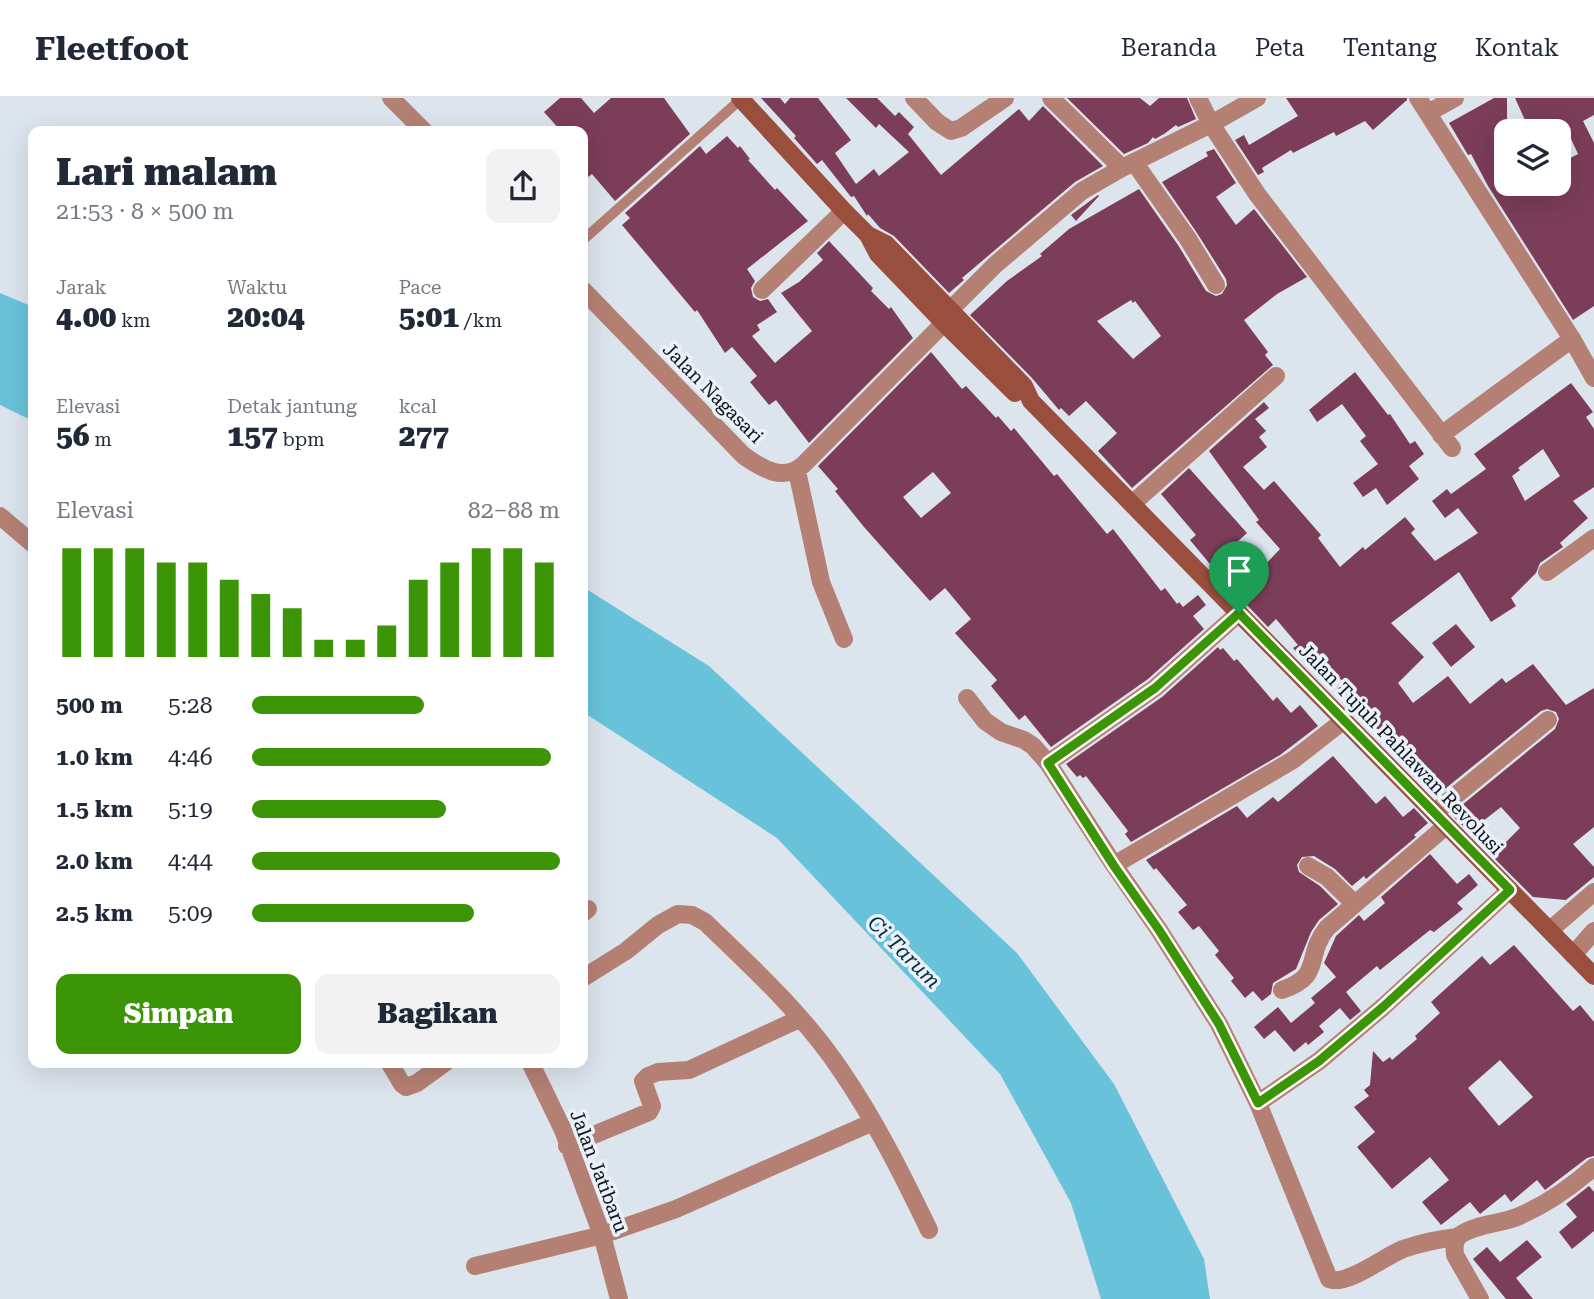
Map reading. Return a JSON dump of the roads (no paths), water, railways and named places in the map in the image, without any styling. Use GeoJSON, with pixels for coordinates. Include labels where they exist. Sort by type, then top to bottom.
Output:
{"type":"FeatureCollection","features":[{"type":"Feature","properties":{"kind":"main road","name":"Jalan Tujuh Pahlawan Revolusi"},"geometry":{"type":"LineString","coordinates":[[741,98],[868,235],[886,244],[1016,394],[1031,401],[1133,503],[1594,976]]}},
{"type":"Feature","properties":{"kind":"street"},"geometry":{"type":"LineString","coordinates":[[391,98],[419,126]]}},
{"type":"Feature","properties":{"kind":"street"},"geometry":{"type":"LineString","coordinates":[[914,98],[937,122],[951,131],[961,128],[1005,98]]}},
{"type":"Feature","properties":{"kind":"street"},"geometry":{"type":"LineString","coordinates":[[1051,98],[1128,165],[1188,239],[1216,285]]}},
{"type":"Feature","properties":{"kind":"street"},"geometry":{"type":"LineString","coordinates":[[1198,98],[1211,124],[1257,194],[1446,441],[1572,339]]}},
{"type":"Feature","properties":{"kind":"street"},"geometry":{"type":"LineString","coordinates":[[844,639],[821,582],[797,471],[995,265],[1049,218],[1083,191],[1128,165],[1257,98]]}},
{"type":"Feature","properties":{"kind":"street"},"geometry":{"type":"LineString","coordinates":[[1455,98],[1423,105],[1594,378]]}},
{"type":"Feature","properties":{"kind":"street"},"geometry":{"type":"LineString","coordinates":[[762,290],[845,211]]}},
{"type":"Feature","properties":{"kind":"street","name":"Jalan Nagasari"},"geometry":{"type":"LineString","coordinates":[[588,295],[744,456],[775,474],[797,471]]}},
{"type":"Feature","properties":{"kind":"street"},"geometry":{"type":"LineString","coordinates":[[1133,503],[1276,376]]}},
{"type":"Feature","properties":{"kind":"street"},"geometry":{"type":"LineString","coordinates":[[0,516],[28,540]]}},
{"type":"Feature","properties":{"kind":"street"},"geometry":{"type":"LineString","coordinates":[[1547,572],[1594,538]]}},
{"type":"Feature","properties":{"kind":"street"},"geometry":{"type":"LineString","coordinates":[[1048,763],[1155,688],[1239,613]]}},
{"type":"Feature","properties":{"kind":"street"},"geometry":{"type":"LineString","coordinates":[[967,698],[985,721],[1001,732],[1024,740],[1048,763],[1219,1024],[1258,1103],[1329,1279],[1341,1282],[1401,1250],[1457,1237],[1465,1232],[1516,1217],[1555,1198],[1594,1167]]}},
{"type":"Feature","properties":{"kind":"street"},"geometry":{"type":"LineString","coordinates":[[1282,990],[1303,981],[1309,972],[1320,937],[1548,720]]}},
{"type":"Feature","properties":{"kind":"street"},"geometry":{"type":"LineString","coordinates":[[1114,866],[1293,760],[1343,721]]}},
{"type":"Feature","properties":{"kind":"street"},"geometry":{"type":"LineString","coordinates":[[1308,866],[1327,877],[1355,904]]}},
{"type":"Feature","properties":{"kind":"street"},"geometry":{"type":"LineString","coordinates":[[1258,1103],[1319,1061],[1383,1007],[1510,890]]}},
{"type":"Feature","properties":{"kind":"street"},"geometry":{"type":"LineString","coordinates":[[1550,930],[1594,892]]}},
{"type":"Feature","properties":{"kind":"street"},"geometry":{"type":"LineString","coordinates":[[588,975],[678,914],[692,915],[705,922],[799,1018],[841,1069],[895,1158],[929,1230]]}},
{"type":"Feature","properties":{"kind":"street"},"geometry":{"type":"LineString","coordinates":[[1573,955],[1594,931]]}},
{"type":"Feature","properties":{"kind":"street"},"geometry":{"type":"LineString","coordinates":[[567,1146],[649,1112],[652,1106],[643,1081],[648,1076],[658,1072],[689,1070],[799,1018]]}},
{"type":"Feature","properties":{"kind":"street"},"geometry":{"type":"LineString","coordinates":[[392,1068],[401,1084],[407,1087],[437,1068]]}},
{"type":"Feature","properties":{"kind":"street","name":"Jalan Jatibaru"},"geometry":{"type":"LineString","coordinates":[[533,1068],[552,1105],[602,1235],[618,1299]]}},
{"type":"Feature","properties":{"kind":"street"},"geometry":{"type":"LineString","coordinates":[[475,1266],[602,1235],[688,1204],[873,1122]]}},
{"type":"Feature","properties":{"kind":"street"},"geometry":{"type":"LineString","coordinates":[[1457,1237],[1455,1255],[1480,1299]]}},
{"type":"Feature","properties":{"kind":"lane"},"geometry":{"type":"LineString","coordinates":[[588,236],[741,98]]}},
{"type":"Feature","properties":{"kind":"water"},"geometry":{"type":"Polygon","coordinates":[[[0,293],[28,305],[28,419],[0,405],[0,293]]]}},
{"type":"Feature","properties":{"kind":"water","name":"Ci Tarum"},"geometry":{"type":"Polygon","coordinates":[[[588,590],[709,666],[1017,953],[1114,1084],[1204,1259],[1210,1299],[1101,1299],[1071,1203],[1000,1074],[777,838],[588,715],[588,590]]]}}]}
